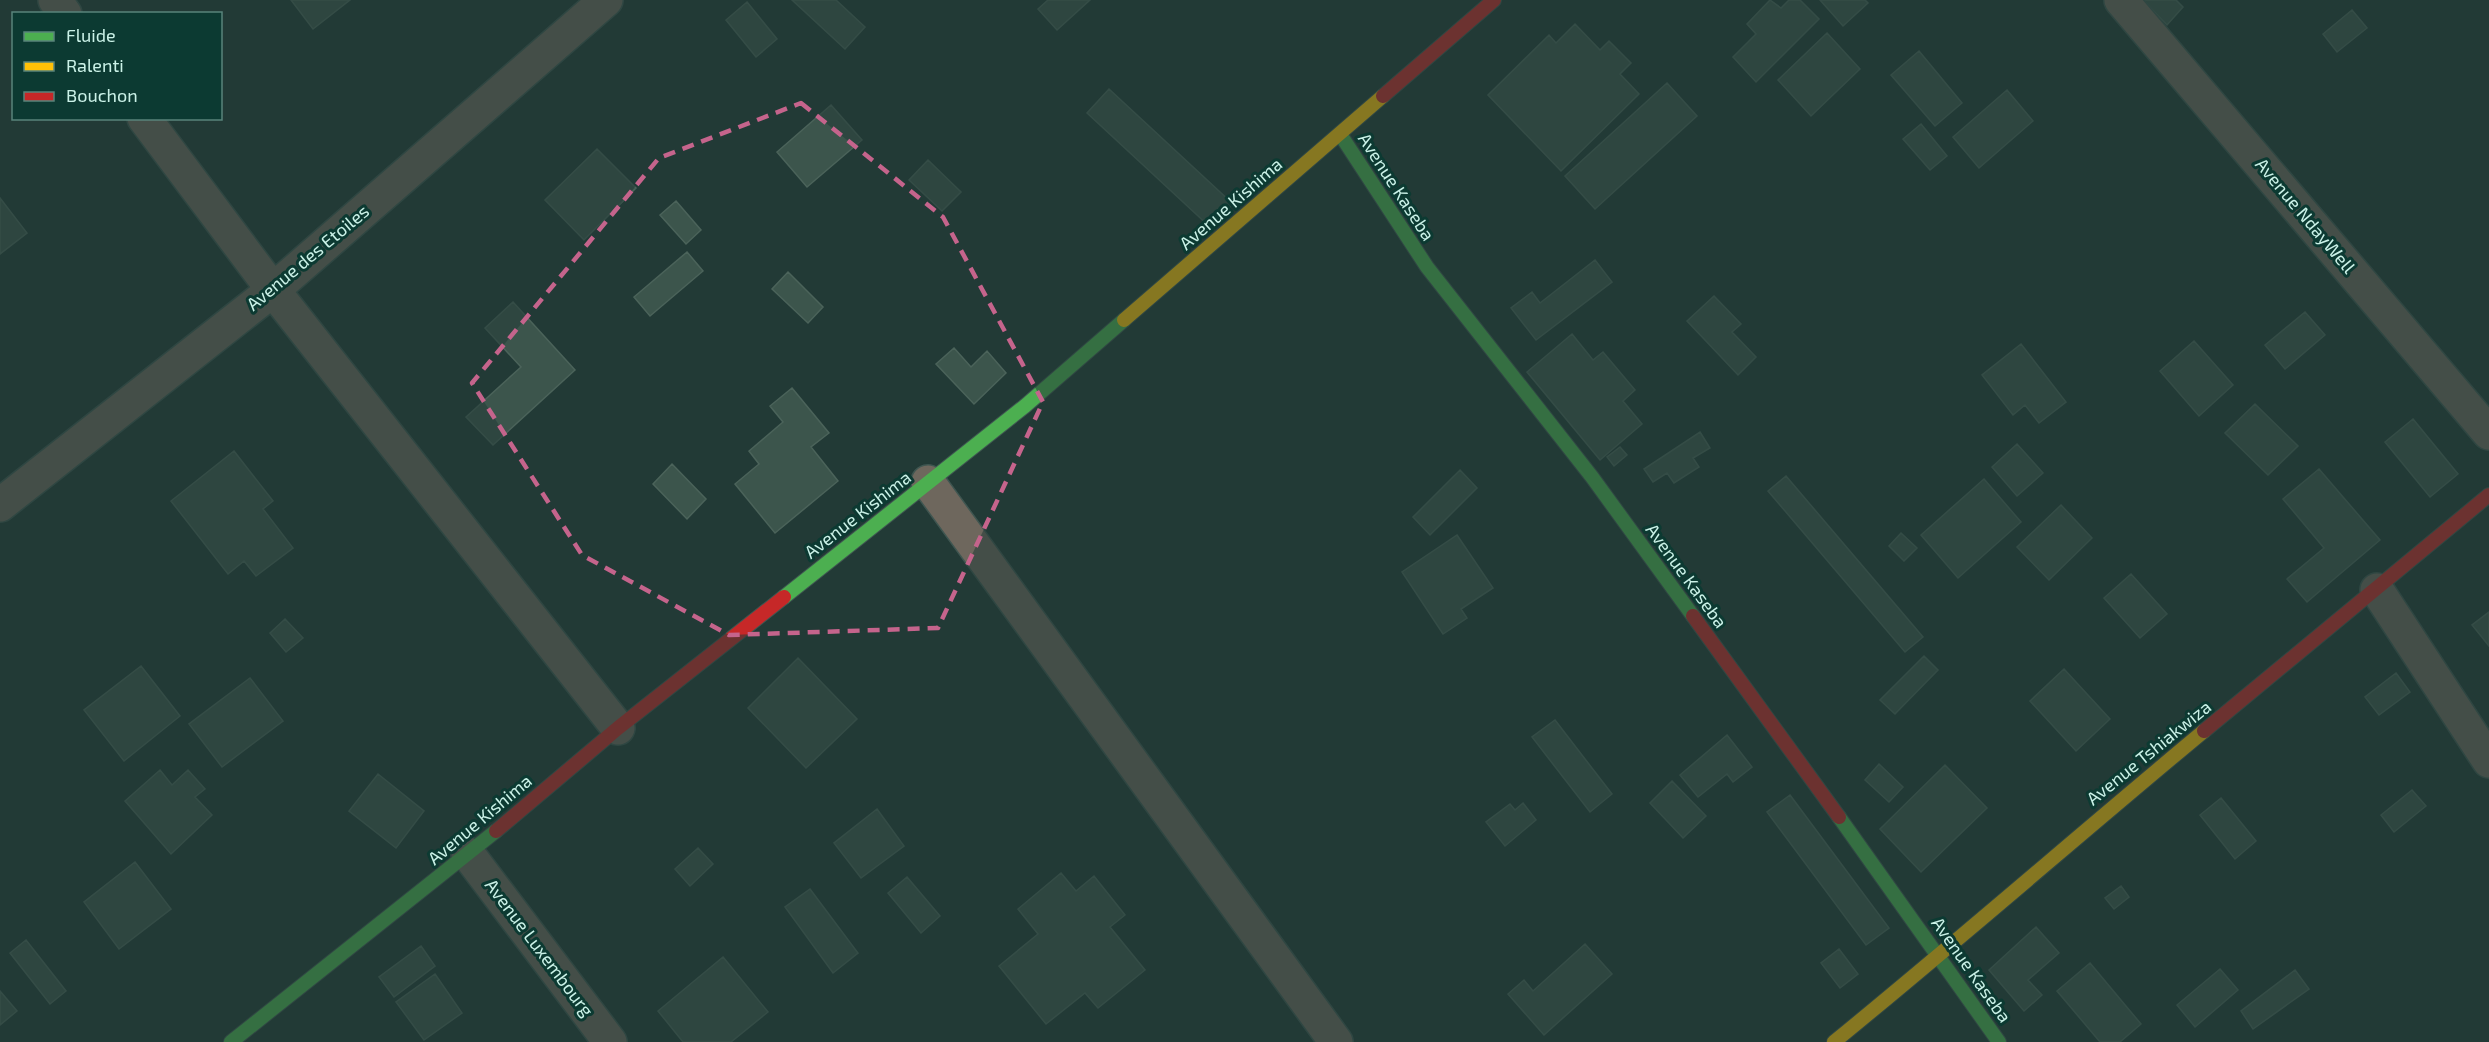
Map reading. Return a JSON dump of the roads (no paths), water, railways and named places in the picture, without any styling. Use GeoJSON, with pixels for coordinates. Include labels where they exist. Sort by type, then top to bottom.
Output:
{"type":"FeatureCollection","features":[{"type":"Feature","properties":{"kind":"street","name":"Avenue des Etoiles"},"geometry":{"type":"LineString","coordinates":[[0,506],[273,290],[606,0]]}},
{"type":"Feature","properties":{"kind":"street","name":"Avenue Kishima"},"geometry":{"type":"LineString","coordinates":[[231,1042],[468,854],[618,728],[1025,406],[1494,0]]}},
{"type":"Feature","properties":{"kind":"street","name":"Avenue NdayWell"},"geometry":{"type":"LineString","coordinates":[[2121,0],[2489,433]]}},
{"type":"Feature","properties":{"kind":"street"},"geometry":{"type":"LineString","coordinates":[[146,120],[273,290],[618,728]]}},
{"type":"Feature","properties":{"kind":"street","name":"Avenue Kaseba"},"geometry":{"type":"LineString","coordinates":[[1340,134],[1427,267],[1592,477],[1940,956],[1999,1042]]}},
{"type":"Feature","properties":{"kind":"street"},"geometry":{"type":"LineString","coordinates":[[927,482],[1336,1042]]}},
{"type":"Feature","properties":{"kind":"street","name":"Avenue Tshiakwiza"},"geometry":{"type":"LineString","coordinates":[[1834,1042],[1940,956],[2074,838],[2377,590],[2489,495]]}},
{"type":"Feature","properties":{"kind":"street"},"geometry":{"type":"LineString","coordinates":[[2377,590],[2489,761]]}},
{"type":"Feature","properties":{"kind":"street","name":"Avenue Luxembourg"},"geometry":{"type":"LineString","coordinates":[[468,854],[610,1042]]}}]}
